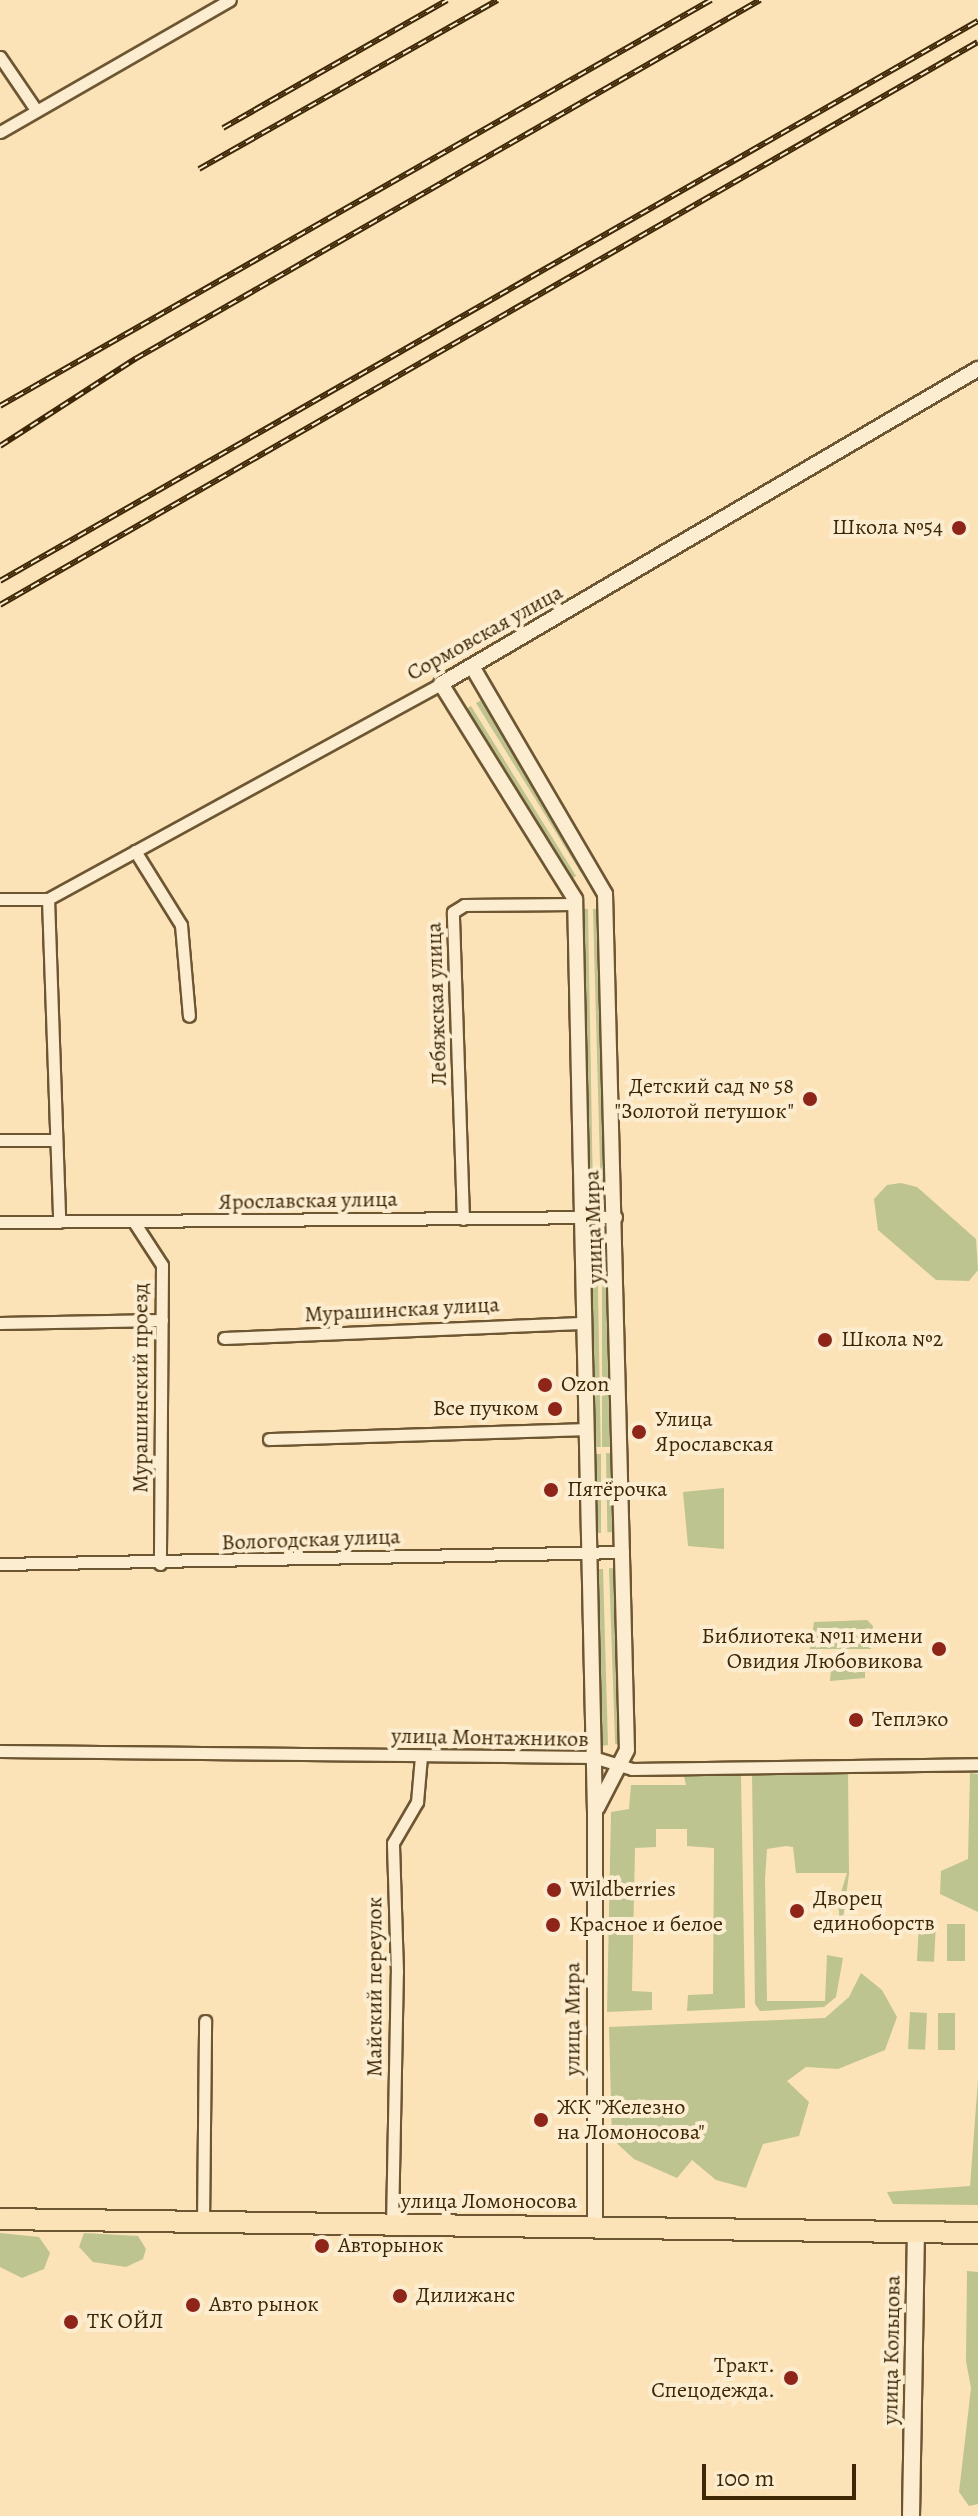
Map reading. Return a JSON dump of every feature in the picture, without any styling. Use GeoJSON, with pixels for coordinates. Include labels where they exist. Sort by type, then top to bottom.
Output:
{"type":"FeatureCollection","features":[{"type":"Feature","properties":{"kind":"highway","name":"улица Ломоносова"},"geometry":{"type":"LineString","coordinates":[[0,2219],[978,2233]]}},
{"type":"Feature","properties":{"kind":"main road","name":"улица Кольцова"},"geometry":{"type":"LineString","coordinates":[[911,2516],[916,2232]]}},
{"type":"Feature","properties":{"kind":"street"},"geometry":{"type":"LineString","coordinates":[[0,132],[230,0]]}},
{"type":"Feature","properties":{"kind":"street"},"geometry":{"type":"LineString","coordinates":[[0,57],[36,110]]}},
{"type":"Feature","properties":{"kind":"street","name":"Сормовская улица"},"geometry":{"type":"LineString","coordinates":[[0,899],[48,899],[473,668],[978,369]]}},
{"type":"Feature","properties":{"kind":"street","name":"улица Мира"},"geometry":{"type":"LineString","coordinates":[[473,668],[605,894],[616,1217],[627,1750],[621,1768],[595,1812]]}},
{"type":"Feature","properties":{"kind":"street"},"geometry":{"type":"LineString","coordinates":[[441,684],[575,904]]}},
{"type":"Feature","properties":{"kind":"street"},"geometry":{"type":"LineString","coordinates":[[135,851],[181,925],[189,1016]]}},
{"type":"Feature","properties":{"kind":"street"},"geometry":{"type":"LineString","coordinates":[[48,899],[59,1222]]}},
{"type":"Feature","properties":{"kind":"street","name":"улица Мира"},"geometry":{"type":"LineString","coordinates":[[575,904],[583,1429],[595,1812],[595,2226]]}},
{"type":"Feature","properties":{"kind":"street","name":"Лебяжская улица"},"geometry":{"type":"LineString","coordinates":[[463,1219],[453,912],[464,905],[575,904]]}},
{"type":"Feature","properties":{"kind":"street"},"geometry":{"type":"LineString","coordinates":[[0,1140],[56,1140]]}},
{"type":"Feature","properties":{"kind":"street","name":"Ярославская улица"},"geometry":{"type":"LineString","coordinates":[[0,1222],[616,1217]]}},
{"type":"Feature","properties":{"kind":"street","name":"Мурашинский проезд"},"geometry":{"type":"LineString","coordinates":[[134,1222],[162,1265],[160,1564]]}},
{"type":"Feature","properties":{"kind":"street"},"geometry":{"type":"LineString","coordinates":[[0,1323],[162,1320]]}},
{"type":"Feature","properties":{"kind":"street","name":"Мурашинская улица"},"geometry":{"type":"LineString","coordinates":[[224,1338],[581,1323]]}},
{"type":"Feature","properties":{"kind":"street"},"geometry":{"type":"LineString","coordinates":[[269,1439],[583,1429]]}},
{"type":"Feature","properties":{"kind":"street","name":"Вологодская улица"},"geometry":{"type":"LineString","coordinates":[[0,1564],[160,1564],[623,1552]]}},
{"type":"Feature","properties":{"kind":"street","name":"улица Монтажников"},"geometry":{"type":"LineString","coordinates":[[0,1751],[593,1757],[621,1768],[978,1764]]}},
{"type":"Feature","properties":{"kind":"street","name":"Майский переулок"},"geometry":{"type":"LineString","coordinates":[[392,2226],[397,1972],[393,1843],[417,1802],[421,1756]]}},
{"type":"Feature","properties":{"kind":"street"},"geometry":{"type":"LineString","coordinates":[[203,2223],[205,2021]]}},
{"type":"Feature","properties":{"kind":"green space"},"geometry":{"type":"Polygon","coordinates":[[[483,699],[587,870],[581,873],[476,703],[483,699]]]}},
{"type":"Feature","properties":{"kind":"green space"},"geometry":{"type":"Polygon","coordinates":[[[471,706],[576,876],[568,881],[464,710],[471,706]]]}},
{"type":"Feature","properties":{"kind":"green space"},"geometry":{"type":"Polygon","coordinates":[[[581,909],[588,909],[593,1201],[586,1201],[581,909]]]}},
{"type":"Feature","properties":{"kind":"green space"},"geometry":{"type":"Polygon","coordinates":[[[593,909],[600,909],[610,1200],[601,1200],[593,909]]]}},
{"type":"Feature","properties":{"kind":"green space"},"geometry":{"type":"Polygon","coordinates":[[[901,1183],[917,1187],[976,1239],[978,1270],[969,1281],[936,1280],[878,1230],[874,1199],[887,1185],[901,1183]]]}},
{"type":"Feature","properties":{"kind":"green space"},"geometry":{"type":"Polygon","coordinates":[[[588,1232],[597,1232],[601,1447],[592,1447],[588,1232]]]}},
{"type":"Feature","properties":{"kind":"green space"},"geometry":{"type":"Polygon","coordinates":[[[602,1232],[610,1232],[610,1447],[602,1447],[602,1232]]]}},
{"type":"Feature","properties":{"kind":"green space"},"geometry":{"type":"Polygon","coordinates":[[[606,1453],[615,1453],[616,1532],[607,1532],[606,1453]]]}},
{"type":"Feature","properties":{"kind":"green space"},"geometry":{"type":"Polygon","coordinates":[[[592,1454],[601,1454],[601,1533],[592,1533],[592,1454]]]}},
{"type":"Feature","properties":{"kind":"green space"},"geometry":{"type":"Polygon","coordinates":[[[724,1488],[724,1549],[688,1546],[683,1492],[724,1488]]]}},
{"type":"Feature","properties":{"kind":"green space"},"geometry":{"type":"Polygon","coordinates":[[[609,1568],[617,1568],[623,1744],[615,1744],[609,1568]]]}},
{"type":"Feature","properties":{"kind":"green space"},"geometry":{"type":"Polygon","coordinates":[[[594,1569],[603,1569],[608,1745],[601,1746],[594,1569]]]}},
{"type":"Feature","properties":{"kind":"green space"},"geometry":{"type":"Polygon","coordinates":[[[867,1620],[873,1626],[871,1649],[810,1649],[814,1622],[867,1620]]]}},
{"type":"Feature","properties":{"kind":"green space"},"geometry":{"type":"Polygon","coordinates":[[[865,1657],[865,1678],[830,1681],[832,1658],[865,1657]]]}},
{"type":"Feature","properties":{"kind":"green space"},"geometry":{"type":"Polygon","coordinates":[[[848,1768],[849,1874],[841,1933],[838,1902],[847,1873],[796,1873],[793,1847],[786,1846],[767,1849],[765,1879],[767,2001],[825,2001],[827,1955],[843,1958],[836,1997],[824,2007],[760,2011],[755,2004],[752,1774],[806,1775],[848,1768]]]}},
{"type":"Feature","properties":{"kind":"green space"},"geometry":{"type":"Polygon","coordinates":[[[741,1773],[745,2008],[687,2011],[688,1995],[713,1994],[714,1848],[687,1846],[687,1829],[656,1829],[656,1847],[635,1848],[632,1991],[652,1992],[652,2010],[607,2012],[611,1812],[629,1809],[631,1785],[686,1785],[684,1776],[741,1773]]]}},
{"type":"Feature","properties":{"kind":"green space"},"geometry":{"type":"Polygon","coordinates":[[[970,1773],[978,1774],[978,1912],[940,1894],[941,1871],[968,1859],[970,1773]]]}},
{"type":"Feature","properties":{"kind":"green space"},"geometry":{"type":"Polygon","coordinates":[[[919,1923],[936,1924],[934,1962],[917,1961],[919,1923]]]}},
{"type":"Feature","properties":{"kind":"green space"},"geometry":{"type":"Polygon","coordinates":[[[947,1924],[965,1924],[965,1961],[947,1961],[947,1924]]]}},
{"type":"Feature","properties":{"kind":"green space"},"geometry":{"type":"Polygon","coordinates":[[[861,1973],[882,1990],[897,2017],[885,2050],[838,2069],[806,2067],[787,2081],[809,2102],[799,2136],[763,2144],[746,2188],[716,2180],[692,2160],[677,2178],[634,2159],[612,2139],[609,2027],[825,2018],[849,1997],[861,1973]]]}},
{"type":"Feature","properties":{"kind":"green space"},"geometry":{"type":"Polygon","coordinates":[[[910,2012],[927,2013],[925,2050],[908,2049],[910,2012]]]}},
{"type":"Feature","properties":{"kind":"green space"},"geometry":{"type":"Polygon","coordinates":[[[938,2013],[955,2013],[955,2050],[938,2050],[938,2013]]]}},
{"type":"Feature","properties":{"kind":"green space"},"geometry":{"type":"Polygon","coordinates":[[[978,2080],[978,2205],[893,2204],[887,2192],[970,2186],[978,2080]]]}},
{"type":"Feature","properties":{"kind":"green space"},"geometry":{"type":"Polygon","coordinates":[[[0,2233],[39,2237],[50,2253],[44,2269],[22,2278],[0,2267],[0,2233]]]}},
{"type":"Feature","properties":{"kind":"green space"},"geometry":{"type":"Polygon","coordinates":[[[84,2233],[138,2236],[146,2249],[143,2259],[126,2267],[93,2262],[79,2247],[84,2233]]]}},
{"type":"Feature","properties":{"kind":"green space"},"geometry":{"type":"Polygon","coordinates":[[[967,2271],[978,2272],[978,2504],[969,2506],[959,2492],[971,2388],[966,2361],[967,2271]]]}},
{"type":"Feature","properties":{"kind":"railway"},"geometry":{"type":"LineString","coordinates":[[223,128],[447,0]]}},
{"type":"Feature","properties":{"kind":"railway"},"geometry":{"type":"LineString","coordinates":[[199,169],[498,0]]}},
{"type":"Feature","properties":{"kind":"railway"},"geometry":{"type":"LineString","coordinates":[[0,406],[711,0]]}},
{"type":"Feature","properties":{"kind":"railway"},"geometry":{"type":"LineString","coordinates":[[0,446],[135,359],[760,0]]}},
{"type":"Feature","properties":{"kind":"railway"},"geometry":{"type":"LineString","coordinates":[[0,581],[978,21]]}},
{"type":"Feature","properties":{"kind":"railway"},"geometry":{"type":"LineString","coordinates":[[0,605],[978,42]]}},
{"type":"Feature","properties":{"kind":"place","name":"Школа №54"},"geometry":{"type":"Point","coordinates":[959,528]}},
{"type":"Feature","properties":{"kind":"place","name":"Детский сад № 58 \"Золотой петушок\""},"geometry":{"type":"Point","coordinates":[810,1099]}},
{"type":"Feature","properties":{"kind":"place","name":"Школа №2"},"geometry":{"type":"Point","coordinates":[825,1340]}},
{"type":"Feature","properties":{"kind":"place","name":"Ozon"},"geometry":{"type":"Point","coordinates":[545,1385]}},
{"type":"Feature","properties":{"kind":"place","name":"Все пучком"},"geometry":{"type":"Point","coordinates":[555,1409]}},
{"type":"Feature","properties":{"kind":"place","name":"Улица Ярославская"},"geometry":{"type":"Point","coordinates":[639,1432]}},
{"type":"Feature","properties":{"kind":"place","name":"Пятёрочка"},"geometry":{"type":"Point","coordinates":[551,1490]}},
{"type":"Feature","properties":{"kind":"place","name":"Библиотека №11 имени Овидия Любовикова"},"geometry":{"type":"Point","coordinates":[939,1649]}},
{"type":"Feature","properties":{"kind":"place","name":"Теплэко"},"geometry":{"type":"Point","coordinates":[856,1720]}},
{"type":"Feature","properties":{"kind":"place","name":"Wildberries"},"geometry":{"type":"Point","coordinates":[554,1890]}},
{"type":"Feature","properties":{"kind":"place","name":"Дворец единоборств"},"geometry":{"type":"Point","coordinates":[797,1911]}},
{"type":"Feature","properties":{"kind":"place","name":"Красное и белое"},"geometry":{"type":"Point","coordinates":[553,1925]}},
{"type":"Feature","properties":{"kind":"place","name":"ЖК \"Железно на Ломоносова\""},"geometry":{"type":"Point","coordinates":[541,2120]}},
{"type":"Feature","properties":{"kind":"place","name":"Авторынок"},"geometry":{"type":"Point","coordinates":[322,2246]}},
{"type":"Feature","properties":{"kind":"place","name":"Дилижанс"},"geometry":{"type":"Point","coordinates":[400,2296]}},
{"type":"Feature","properties":{"kind":"place","name":"Авто рынок"},"geometry":{"type":"Point","coordinates":[193,2305]}},
{"type":"Feature","properties":{"kind":"place","name":"ТК ОЙЛ"},"geometry":{"type":"Point","coordinates":[71,2322]}},
{"type":"Feature","properties":{"kind":"place","name":"Тракт. Спецодежда."},"geometry":{"type":"Point","coordinates":[791,2378]}}]}
